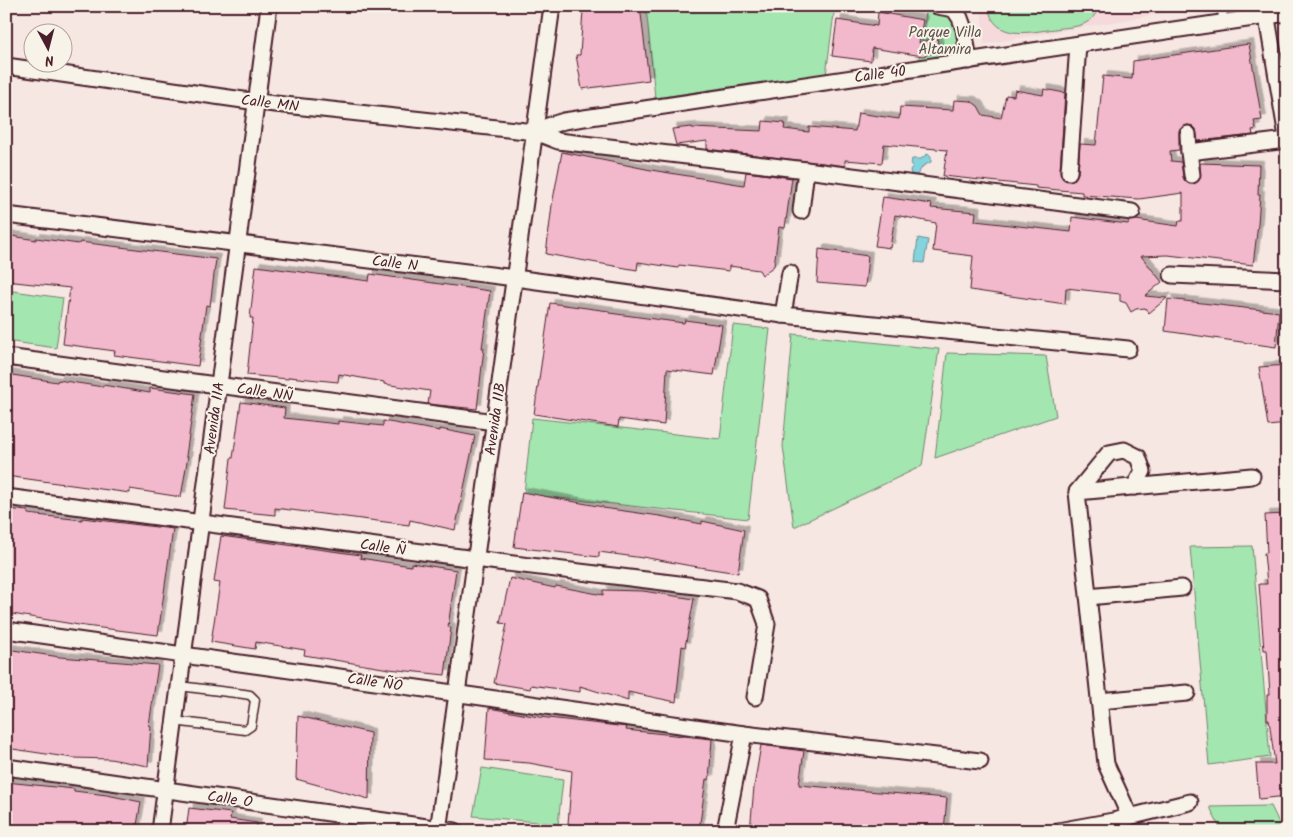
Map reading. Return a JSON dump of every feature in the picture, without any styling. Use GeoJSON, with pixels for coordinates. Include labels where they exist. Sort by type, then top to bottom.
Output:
{"type":"FeatureCollection","features":[{"type":"Feature","properties":{"kind":"street","name":"Avenida 11A"},"geometry":{"type":"LineString","coordinates":[[160,831],[257,102],[268,6]]}},
{"type":"Feature","properties":{"kind":"street","name":"Avenida 11B"},"geometry":{"type":"LineString","coordinates":[[438,830],[552,6]]}},
{"type":"Feature","properties":{"kind":"street"},"geometry":{"type":"LineString","coordinates":[[937,6],[954,9],[960,18],[969,61]]}},
{"type":"Feature","properties":{"kind":"street","name":"Calle 40"},"geometry":{"type":"LineString","coordinates":[[535,132],[564,122],[1078,46],[1224,22],[1266,11],[1287,13]]}},
{"type":"Feature","properties":{"kind":"street"},"geometry":{"type":"LineString","coordinates":[[1189,152],[1287,139],[1266,11]]}},
{"type":"Feature","properties":{"kind":"street"},"geometry":{"type":"LineString","coordinates":[[1069,172],[1078,46]]}},
{"type":"Feature","properties":{"kind":"street","name":"Calle MN"},"geometry":{"type":"LineString","coordinates":[[6,66],[257,102],[535,132]]}},
{"type":"Feature","properties":{"kind":"street"},"geometry":{"type":"LineString","coordinates":[[535,132],[558,141],[806,170],[1132,212]]}},
{"type":"Feature","properties":{"kind":"street"},"geometry":{"type":"LineString","coordinates":[[1188,134],[1192,175]]}},
{"type":"Feature","properties":{"kind":"street"},"geometry":{"type":"LineString","coordinates":[[801,211],[806,170]]}},
{"type":"Feature","properties":{"kind":"street","name":"Calle N"},"geometry":{"type":"LineString","coordinates":[[6,215],[515,278],[783,315],[1128,349]]}},
{"type":"Feature","properties":{"kind":"street"},"geometry":{"type":"LineString","coordinates":[[783,315],[790,273]]}},
{"type":"Feature","properties":{"kind":"street"},"geometry":{"type":"LineString","coordinates":[[1172,275],[1287,280]]}},
{"type":"Feature","properties":{"kind":"street","name":"Calle NÑ"},"geometry":{"type":"LineString","coordinates":[[6,357],[495,422]]}},
{"type":"Feature","properties":{"kind":"street"},"geometry":{"type":"LineString","coordinates":[[1130,817],[1106,764],[1077,492],[1109,453],[1124,450],[1138,457],[1143,471],[1134,487]]}},
{"type":"Feature","properties":{"kind":"street"},"geometry":{"type":"LineString","coordinates":[[1077,492],[1252,476]]}},
{"type":"Feature","properties":{"kind":"street","name":"Calle Ñ"},"geometry":{"type":"LineString","coordinates":[[6,497],[476,559],[737,591],[758,599],[767,624],[755,697]]}},
{"type":"Feature","properties":{"kind":"street"},"geometry":{"type":"LineString","coordinates":[[1088,596],[1182,588]]}},
{"type":"Feature","properties":{"kind":"street","name":"Calle ÑO"},"geometry":{"type":"LineString","coordinates":[[6,630],[744,734],[980,761]]}},
{"type":"Feature","properties":{"kind":"street"},"geometry":{"type":"LineString","coordinates":[[1100,701],[1187,693]]}},
{"type":"Feature","properties":{"kind":"street"},"geometry":{"type":"LineString","coordinates":[[725,831],[744,734]]}},
{"type":"Feature","properties":{"kind":"street","name":"Calle O"},"geometry":{"type":"LineString","coordinates":[[6,767],[455,831]]}},
{"type":"Feature","properties":{"kind":"street"},"geometry":{"type":"LineString","coordinates":[[1058,831],[1130,817],[1190,802]]}},
{"type":"Feature","properties":{"kind":"lane"},"geometry":{"type":"LineString","coordinates":[[1221,6],[1224,22]]}},
{"type":"Feature","properties":{"kind":"lane"},"geometry":{"type":"LineString","coordinates":[[174,721],[245,730],[251,726],[255,700],[250,695],[179,686]]}},
{"type":"Feature","properties":{"kind":"shaded area"},"geometry":{"type":"Polygon","coordinates":[[[981,6],[1206,6],[984,44],[981,6]]]}},
{"type":"Feature","properties":{"kind":"green space"},"geometry":{"type":"Polygon","coordinates":[[[646,6],[835,6],[826,75],[655,98],[646,6]]]}},
{"type":"Feature","properties":{"kind":"green space"},"geometry":{"type":"Polygon","coordinates":[[[988,6],[1100,6],[1091,19],[1081,25],[1024,33],[1005,30],[997,25],[988,6]]]}},
{"type":"Feature","properties":{"kind":"green space","name":"Parque Villa Altamira"},"geometry":{"type":"Polygon","coordinates":[[[926,12],[963,17],[970,59],[918,67],[926,12]]]}},
{"type":"Feature","properties":{"kind":"green space"},"geometry":{"type":"Polygon","coordinates":[[[6,290],[63,298],[56,348],[6,341],[6,290]]]}},
{"type":"Feature","properties":{"kind":"green space"},"geometry":{"type":"Polygon","coordinates":[[[733,325],[770,329],[748,519],[524,494],[532,418],[720,439],[733,325]]]}},
{"type":"Feature","properties":{"kind":"green space"},"geometry":{"type":"Polygon","coordinates":[[[793,334],[939,349],[922,466],[794,527],[783,446],[793,334]]]}},
{"type":"Feature","properties":{"kind":"green space"},"geometry":{"type":"Polygon","coordinates":[[[947,353],[1046,356],[1056,416],[935,458],[947,353]]]}},
{"type":"Feature","properties":{"kind":"green space"},"geometry":{"type":"Polygon","coordinates":[[[1252,546],[1270,757],[1209,765],[1190,547],[1252,546]]]}},
{"type":"Feature","properties":{"kind":"green space"},"geometry":{"type":"Polygon","coordinates":[[[482,768],[563,780],[558,824],[473,816],[482,768]]]}},
{"type":"Feature","properties":{"kind":"green space"},"geometry":{"type":"Polygon","coordinates":[[[1271,806],[1283,831],[1221,831],[1210,807],[1271,806]]]}},
{"type":"Feature","properties":{"kind":"water"},"geometry":{"type":"Polygon","coordinates":[[[927,154],[931,156],[931,162],[923,166],[917,175],[911,174],[912,159],[921,159],[927,154]]]}},
{"type":"Feature","properties":{"kind":"water"},"geometry":{"type":"Polygon","coordinates":[[[918,238],[928,240],[924,263],[915,262],[918,238]]]}},
{"type":"Feature","properties":{"kind":"building"},"geometry":{"type":"Polygon","coordinates":[[[640,6],[649,80],[582,89],[576,55],[580,55],[583,10],[640,6]]]}},
{"type":"Feature","properties":{"kind":"building"},"geometry":{"type":"Polygon","coordinates":[[[878,12],[923,20],[919,43],[937,37],[939,51],[923,56],[872,48],[871,61],[832,56],[837,20],[877,26],[878,12]]]}},
{"type":"Feature","properties":{"kind":"building"},"geometry":{"type":"Polygon","coordinates":[[[1249,44],[1262,120],[1254,121],[1256,129],[1252,130],[1253,135],[1198,141],[1196,129],[1193,126],[1187,125],[1179,130],[1179,150],[1170,151],[1171,161],[1181,162],[1183,177],[1189,184],[1194,184],[1200,179],[1200,163],[1259,165],[1258,195],[1260,195],[1253,265],[1168,255],[1141,256],[1162,282],[1145,296],[1167,298],[1149,313],[1145,308],[1136,309],[1131,312],[1126,303],[1120,301],[1120,294],[1066,288],[1065,304],[970,290],[973,256],[933,251],[936,223],[895,215],[890,248],[875,246],[883,197],[932,204],[931,208],[976,212],[975,221],[1071,232],[1072,217],[1128,224],[1129,221],[1136,220],[1178,226],[1179,221],[1183,221],[1183,193],[1139,199],[1082,195],[1082,192],[943,176],[947,150],[884,144],[882,163],[845,160],[845,166],[707,149],[707,141],[676,145],[672,129],[692,127],[762,131],[763,121],[785,123],[784,129],[809,132],[809,127],[855,131],[858,113],[899,119],[900,107],[953,110],[954,100],[971,101],[978,106],[983,115],[1001,118],[1006,95],[1014,96],[1015,90],[1043,95],[1044,89],[1065,93],[1060,171],[1063,179],[1069,181],[1074,180],[1078,173],[1080,144],[1096,145],[1103,76],[1132,79],[1133,61],[1249,44]]]}},
{"type":"Feature","properties":{"kind":"building"},"geometry":{"type":"Polygon","coordinates":[[[562,152],[651,170],[744,185],[746,172],[792,178],[785,228],[779,227],[774,266],[762,275],[759,270],[729,266],[729,271],[679,265],[678,268],[638,262],[637,270],[546,254],[552,205],[562,152]]]}},
{"type":"Feature","properties":{"kind":"building"},"geometry":{"type":"Polygon","coordinates":[[[6,235],[36,240],[36,238],[79,244],[80,242],[216,259],[210,306],[206,305],[198,366],[114,355],[115,351],[63,344],[70,288],[6,281],[6,235]]]}},
{"type":"Feature","properties":{"kind":"building"},"geometry":{"type":"Polygon","coordinates":[[[819,249],[868,256],[865,287],[817,283],[819,249]]]}},
{"type":"Feature","properties":{"kind":"building"},"geometry":{"type":"Polygon","coordinates":[[[256,266],[369,281],[370,274],[490,291],[482,348],[484,348],[477,409],[428,404],[430,391],[384,384],[384,382],[339,374],[338,382],[247,375],[253,318],[250,318],[256,266]]]}},
{"type":"Feature","properties":{"kind":"building"},"geometry":{"type":"Polygon","coordinates":[[[1168,299],[1279,312],[1276,347],[1165,331],[1168,299]]]}},
{"type":"Feature","properties":{"kind":"building"},"geometry":{"type":"Polygon","coordinates":[[[550,303],[684,323],[685,320],[722,325],[714,375],[667,369],[664,425],[619,419],[618,427],[534,414],[550,303]]]}},
{"type":"Feature","properties":{"kind":"building"},"geometry":{"type":"Polygon","coordinates":[[[1287,365],[1287,424],[1268,426],[1259,367],[1287,365]]]}},
{"type":"Feature","properties":{"kind":"building"},"geometry":{"type":"Polygon","coordinates":[[[6,374],[57,382],[58,380],[103,387],[103,385],[150,393],[150,388],[195,394],[181,497],[130,489],[130,493],[6,476],[6,459],[10,435],[6,434],[6,374]]]}},
{"type":"Feature","properties":{"kind":"building"},"geometry":{"type":"Polygon","coordinates":[[[241,402],[285,408],[284,418],[338,424],[338,421],[383,426],[383,421],[475,436],[455,530],[410,520],[409,525],[275,508],[275,515],[225,510],[231,458],[233,458],[241,402]]]}},
{"type":"Feature","properties":{"kind":"building"},"geometry":{"type":"Polygon","coordinates":[[[522,492],[603,508],[702,524],[702,521],[744,530],[738,573],[643,557],[599,552],[599,557],[514,547],[522,492]]]}},
{"type":"Feature","properties":{"kind":"building"},"geometry":{"type":"Polygon","coordinates":[[[6,509],[28,511],[28,514],[82,520],[82,518],[173,529],[158,635],[85,626],[6,613],[6,509]]]}},
{"type":"Feature","properties":{"kind":"building"},"geometry":{"type":"Polygon","coordinates":[[[1287,514],[1287,796],[1259,799],[1256,764],[1275,764],[1269,720],[1267,720],[1267,695],[1270,694],[1267,650],[1264,650],[1259,584],[1267,584],[1264,553],[1267,553],[1265,515],[1287,514]]]}},
{"type":"Feature","properties":{"kind":"building"},"geometry":{"type":"Polygon","coordinates":[[[221,536],[361,555],[360,558],[411,566],[411,563],[456,570],[448,627],[451,628],[445,675],[389,669],[304,655],[305,650],[256,642],[255,649],[211,642],[220,583],[214,582],[221,536]]]}},
{"type":"Feature","properties":{"kind":"building"},"geometry":{"type":"Polygon","coordinates":[[[510,578],[555,588],[556,586],[603,595],[603,590],[643,591],[694,599],[685,647],[682,646],[676,702],[628,692],[628,701],[580,686],[580,692],[531,685],[530,689],[494,683],[507,624],[500,623],[510,578]]]}},
{"type":"Feature","properties":{"kind":"building"},"geometry":{"type":"Polygon","coordinates":[[[6,649],[60,657],[158,665],[149,725],[151,726],[148,766],[110,759],[73,758],[6,748],[6,649]]]}},
{"type":"Feature","properties":{"kind":"building"},"geometry":{"type":"Polygon","coordinates":[[[489,708],[539,717],[627,727],[626,730],[712,739],[709,780],[706,779],[699,831],[616,831],[616,829],[568,824],[572,771],[529,763],[485,760],[489,708]]]}},
{"type":"Feature","properties":{"kind":"building"},"geometry":{"type":"Polygon","coordinates":[[[298,716],[370,733],[369,799],[296,779],[298,716]]]}},
{"type":"Feature","properties":{"kind":"building"},"geometry":{"type":"Polygon","coordinates":[[[761,745],[804,751],[799,785],[947,798],[944,831],[750,831],[754,787],[761,745]]]}},
{"type":"Feature","properties":{"kind":"building"},"geometry":{"type":"Polygon","coordinates":[[[6,782],[74,789],[74,791],[141,802],[136,831],[22,831],[6,829],[6,782]]]}},
{"type":"Feature","properties":{"kind":"building"},"geometry":{"type":"Polygon","coordinates":[[[189,808],[231,813],[230,819],[257,823],[256,831],[186,831],[189,808]]]}}]}
